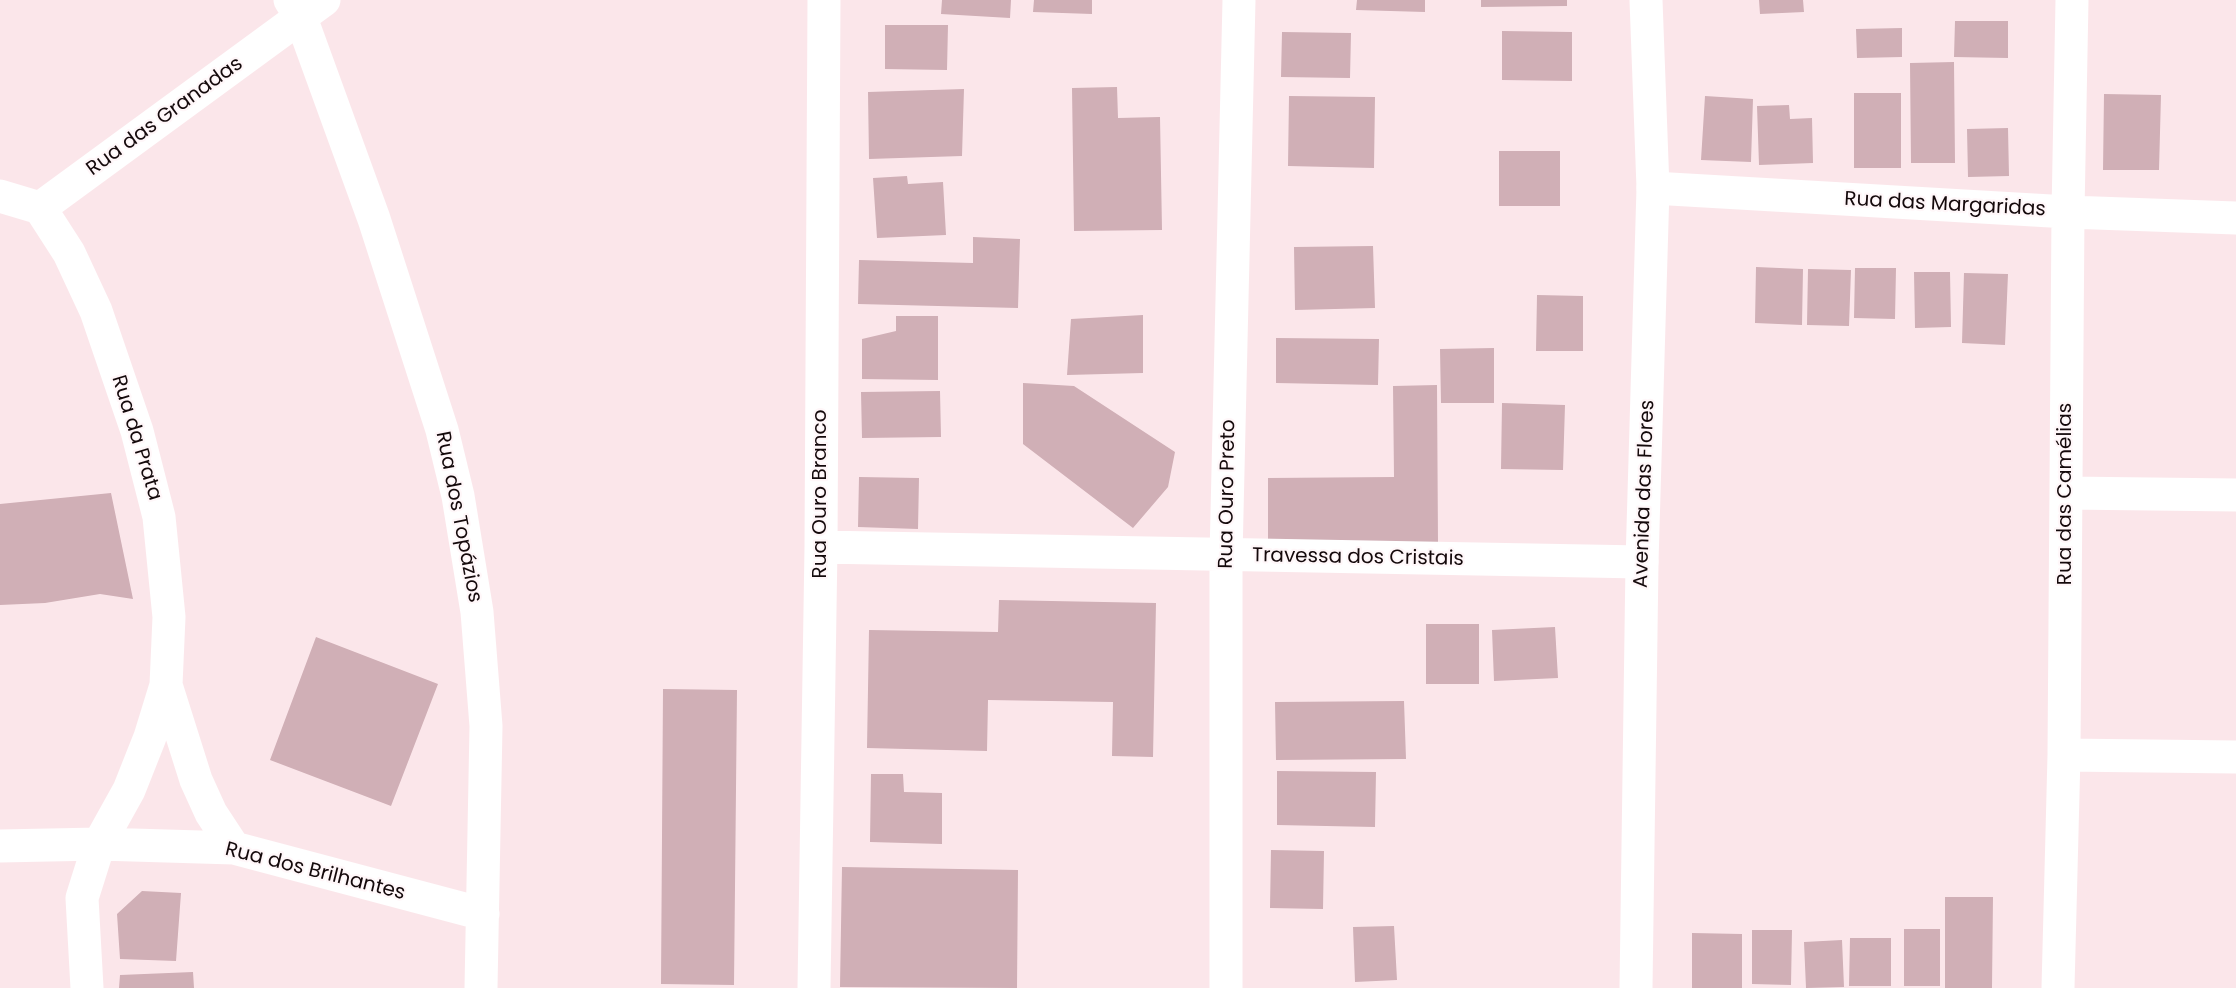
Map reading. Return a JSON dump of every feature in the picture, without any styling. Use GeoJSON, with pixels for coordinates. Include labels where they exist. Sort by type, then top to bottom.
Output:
{"type":"FeatureCollection","features":[{"type":"Feature","properties":{"kind":"street","name":"Rua Ouro Branco"},"geometry":{"type":"LineString","coordinates":[[814,988],[821,547],[824,0]]}},
{"type":"Feature","properties":{"kind":"street","name":"Rua Ouro Preto"},"geometry":{"type":"LineString","coordinates":[[1226,988],[1226,556],[1239,0]]}},
{"type":"Feature","properties":{"kind":"street","name":"Avenida das Flores"},"geometry":{"type":"LineString","coordinates":[[1636,988],[1642,562],[1653,188],[1646,0]]}},
{"type":"Feature","properties":{"kind":"street","name":"Rua das Camélias"},"geometry":{"type":"LineString","coordinates":[[2058,988],[2064,755],[2072,0]]}},
{"type":"Feature","properties":{"kind":"street","name":"Rua das Granadas"},"geometry":{"type":"LineString","coordinates":[[40,208],[305,6]]}},
{"type":"Feature","properties":{"kind":"street","name":"Rua dos Topázios"},"geometry":{"type":"LineString","coordinates":[[305,6],[442,430],[458,496],[477,612],[486,726],[481,988]]}},
{"type":"Feature","properties":{"kind":"street","name":"Rua das Margaridas"},"geometry":{"type":"LineString","coordinates":[[1653,188],[2068,212],[2236,218]]}},
{"type":"Feature","properties":{"kind":"street"},"geometry":{"type":"LineString","coordinates":[[0,196],[40,208]]}},
{"type":"Feature","properties":{"kind":"street","name":"Rua da Prata"},"geometry":{"type":"LineString","coordinates":[[40,208],[69,252],[96,311],[140,442],[159,517],[169,617],[166,685],[150,737],[129,790],[99,844],[82,898],[87,988]]}},
{"type":"Feature","properties":{"kind":"street"},"geometry":{"type":"LineString","coordinates":[[2066,493],[2236,495]]}},
{"type":"Feature","properties":{"kind":"street","name":"Travessa dos Cristais"},"geometry":{"type":"LineString","coordinates":[[821,547],[1642,562]]}},
{"type":"Feature","properties":{"kind":"street","name":"Rua da Prata"},"geometry":{"type":"LineString","coordinates":[[166,685],[196,780],[212,813],[234,848]]}},
{"type":"Feature","properties":{"kind":"street"},"geometry":{"type":"LineString","coordinates":[[2064,755],[2236,757]]}},
{"type":"Feature","properties":{"kind":"street","name":"Rua dos Brilhantes"},"geometry":{"type":"LineString","coordinates":[[0,846],[99,844],[234,848],[483,915]]}},
{"type":"Feature","properties":{"kind":"building"},"geometry":{"type":"Polygon","coordinates":[[[942,0],[1011,0],[1010,18],[941,14],[942,0]]]}},
{"type":"Feature","properties":{"kind":"building"},"geometry":{"type":"Polygon","coordinates":[[[1034,0],[1092,0],[1092,14],[1033,12],[1034,0]]]}},
{"type":"Feature","properties":{"kind":"building"},"geometry":{"type":"Polygon","coordinates":[[[1357,0],[1425,0],[1425,12],[1356,10],[1357,0]]]}},
{"type":"Feature","properties":{"kind":"building"},"geometry":{"type":"Polygon","coordinates":[[[1481,0],[1567,0],[1567,6],[1481,7],[1481,0]]]}},
{"type":"Feature","properties":{"kind":"building"},"geometry":{"type":"Polygon","coordinates":[[[1759,0],[1803,0],[1804,12],[1760,14],[1759,0]]]}},
{"type":"Feature","properties":{"kind":"building"},"geometry":{"type":"Polygon","coordinates":[[[1955,21],[2008,21],[2008,58],[1954,57],[1955,21]]]}},
{"type":"Feature","properties":{"kind":"building"},"geometry":{"type":"Polygon","coordinates":[[[885,25],[948,25],[947,70],[885,69],[885,25]]]}},
{"type":"Feature","properties":{"kind":"building"},"geometry":{"type":"Polygon","coordinates":[[[1902,28],[1902,57],[1857,58],[1856,29],[1902,28]]]}},
{"type":"Feature","properties":{"kind":"building"},"geometry":{"type":"Polygon","coordinates":[[[1502,31],[1572,32],[1572,81],[1502,80],[1502,31]]]}},
{"type":"Feature","properties":{"kind":"building"},"geometry":{"type":"Polygon","coordinates":[[[1282,32],[1351,33],[1350,78],[1281,77],[1282,32]]]}},
{"type":"Feature","properties":{"kind":"building"},"geometry":{"type":"Polygon","coordinates":[[[1954,62],[1955,163],[1911,163],[1910,63],[1954,62]]]}},
{"type":"Feature","properties":{"kind":"building"},"geometry":{"type":"Polygon","coordinates":[[[1117,87],[1118,118],[1160,117],[1162,230],[1074,231],[1072,88],[1117,87]]]}},
{"type":"Feature","properties":{"kind":"building"},"geometry":{"type":"Polygon","coordinates":[[[964,89],[962,156],[869,159],[868,92],[964,89]]]}},
{"type":"Feature","properties":{"kind":"building"},"geometry":{"type":"Polygon","coordinates":[[[1854,93],[1901,93],[1901,168],[1854,168],[1854,93]]]}},
{"type":"Feature","properties":{"kind":"building"},"geometry":{"type":"Polygon","coordinates":[[[2104,94],[2161,95],[2159,170],[2103,170],[2104,94]]]}},
{"type":"Feature","properties":{"kind":"building"},"geometry":{"type":"Polygon","coordinates":[[[1289,96],[1375,97],[1374,168],[1288,166],[1289,96]]]}},
{"type":"Feature","properties":{"kind":"building"},"geometry":{"type":"Polygon","coordinates":[[[1705,96],[1753,99],[1751,162],[1701,160],[1705,96]]]}},
{"type":"Feature","properties":{"kind":"building"},"geometry":{"type":"Polygon","coordinates":[[[1789,105],[1790,119],[1812,118],[1813,163],[1759,165],[1757,106],[1789,105]]]}},
{"type":"Feature","properties":{"kind":"building"},"geometry":{"type":"Polygon","coordinates":[[[2008,128],[2009,176],[1968,177],[1967,129],[2008,128]]]}},
{"type":"Feature","properties":{"kind":"building"},"geometry":{"type":"Polygon","coordinates":[[[1499,151],[1560,151],[1560,206],[1499,206],[1499,151]]]}},
{"type":"Feature","properties":{"kind":"building"},"geometry":{"type":"Polygon","coordinates":[[[907,176],[908,184],[943,182],[946,235],[877,238],[873,178],[907,176]]]}},
{"type":"Feature","properties":{"kind":"building"},"geometry":{"type":"Polygon","coordinates":[[[973,237],[1020,239],[1018,308],[858,304],[859,260],[973,263],[973,237]]]}},
{"type":"Feature","properties":{"kind":"building"},"geometry":{"type":"Polygon","coordinates":[[[1373,246],[1375,308],[1295,310],[1294,247],[1373,246]]]}},
{"type":"Feature","properties":{"kind":"building"},"geometry":{"type":"Polygon","coordinates":[[[1756,267],[1803,269],[1802,325],[1755,323],[1756,267]]]}},
{"type":"Feature","properties":{"kind":"building"},"geometry":{"type":"Polygon","coordinates":[[[1855,268],[1896,268],[1895,319],[1854,318],[1855,268]]]}},
{"type":"Feature","properties":{"kind":"building"},"geometry":{"type":"Polygon","coordinates":[[[1808,269],[1851,270],[1849,326],[1807,325],[1808,269]]]}},
{"type":"Feature","properties":{"kind":"building"},"geometry":{"type":"Polygon","coordinates":[[[1914,272],[1950,272],[1951,327],[1915,328],[1914,272]]]}},
{"type":"Feature","properties":{"kind":"building"},"geometry":{"type":"Polygon","coordinates":[[[1964,273],[2008,274],[2005,345],[1962,343],[1964,273]]]}},
{"type":"Feature","properties":{"kind":"building"},"geometry":{"type":"Polygon","coordinates":[[[1537,295],[1583,296],[1583,351],[1536,351],[1537,295]]]}},
{"type":"Feature","properties":{"kind":"building"},"geometry":{"type":"Polygon","coordinates":[[[1143,315],[1143,373],[1067,375],[1071,319],[1143,315]]]}},
{"type":"Feature","properties":{"kind":"building"},"geometry":{"type":"Polygon","coordinates":[[[896,316],[938,316],[938,380],[862,379],[862,339],[896,331],[896,316]]]}},
{"type":"Feature","properties":{"kind":"building"},"geometry":{"type":"Polygon","coordinates":[[[1276,338],[1379,339],[1378,385],[1276,383],[1276,338]]]}},
{"type":"Feature","properties":{"kind":"building"},"geometry":{"type":"Polygon","coordinates":[[[1494,348],[1494,403],[1441,403],[1440,349],[1494,348]]]}},
{"type":"Feature","properties":{"kind":"building"},"geometry":{"type":"Polygon","coordinates":[[[1023,383],[1074,386],[1175,452],[1168,487],[1133,528],[1023,444],[1023,383]]]}},
{"type":"Feature","properties":{"kind":"building"},"geometry":{"type":"Polygon","coordinates":[[[1437,385],[1438,544],[1268,545],[1268,478],[1394,477],[1393,386],[1437,385]]]}},
{"type":"Feature","properties":{"kind":"building"},"geometry":{"type":"Polygon","coordinates":[[[940,391],[941,437],[862,438],[861,392],[940,391]]]}},
{"type":"Feature","properties":{"kind":"building"},"geometry":{"type":"Polygon","coordinates":[[[1502,403],[1565,405],[1563,470],[1501,469],[1502,403]]]}},
{"type":"Feature","properties":{"kind":"building"},"geometry":{"type":"Polygon","coordinates":[[[859,477],[919,478],[918,529],[858,527],[859,477]]]}},
{"type":"Feature","properties":{"kind":"building"},"geometry":{"type":"Polygon","coordinates":[[[111,493],[133,599],[100,594],[45,603],[0,605],[0,504],[111,493]]]}},
{"type":"Feature","properties":{"kind":"building"},"geometry":{"type":"Polygon","coordinates":[[[999,600],[1156,603],[1153,757],[1112,756],[1113,702],[988,700],[987,751],[867,748],[869,630],[998,632],[999,600]]]}},
{"type":"Feature","properties":{"kind":"building"},"geometry":{"type":"Polygon","coordinates":[[[1426,624],[1479,624],[1479,684],[1426,684],[1426,624]]]}},
{"type":"Feature","properties":{"kind":"building"},"geometry":{"type":"Polygon","coordinates":[[[1555,627],[1558,678],[1494,681],[1492,630],[1555,627]]]}},
{"type":"Feature","properties":{"kind":"building"},"geometry":{"type":"Polygon","coordinates":[[[316,637],[438,684],[391,806],[270,760],[316,637]]]}},
{"type":"Feature","properties":{"kind":"building"},"geometry":{"type":"Polygon","coordinates":[[[663,689],[737,690],[734,985],[661,984],[663,689]]]}},
{"type":"Feature","properties":{"kind":"building"},"geometry":{"type":"Polygon","coordinates":[[[1404,701],[1406,759],[1276,760],[1275,702],[1404,701]]]}},
{"type":"Feature","properties":{"kind":"building"},"geometry":{"type":"Polygon","coordinates":[[[1277,771],[1376,772],[1375,827],[1277,825],[1277,771]]]}},
{"type":"Feature","properties":{"kind":"building"},"geometry":{"type":"Polygon","coordinates":[[[871,774],[903,774],[904,792],[942,793],[942,844],[870,842],[871,774]]]}},
{"type":"Feature","properties":{"kind":"building"},"geometry":{"type":"Polygon","coordinates":[[[1271,850],[1324,851],[1323,909],[1270,908],[1271,850]]]}},
{"type":"Feature","properties":{"kind":"building"},"geometry":{"type":"Polygon","coordinates":[[[842,867],[1018,870],[1017,988],[840,987],[842,867]]]}},
{"type":"Feature","properties":{"kind":"building"},"geometry":{"type":"Polygon","coordinates":[[[142,891],[181,893],[176,961],[120,959],[117,914],[142,891]]]}},
{"type":"Feature","properties":{"kind":"building"},"geometry":{"type":"Polygon","coordinates":[[[1945,897],[1993,897],[1992,988],[1945,988],[1945,897]]]}},
{"type":"Feature","properties":{"kind":"building"},"geometry":{"type":"Polygon","coordinates":[[[1394,926],[1397,980],[1355,982],[1353,927],[1394,926]]]}},
{"type":"Feature","properties":{"kind":"building"},"geometry":{"type":"Polygon","coordinates":[[[1904,929],[1940,929],[1940,986],[1904,986],[1904,929]]]}},
{"type":"Feature","properties":{"kind":"building"},"geometry":{"type":"Polygon","coordinates":[[[1752,930],[1792,930],[1791,985],[1752,984],[1752,930]]]}},
{"type":"Feature","properties":{"kind":"building"},"geometry":{"type":"Polygon","coordinates":[[[1692,933],[1742,934],[1742,988],[1692,988],[1692,933]]]}},
{"type":"Feature","properties":{"kind":"building"},"geometry":{"type":"Polygon","coordinates":[[[1850,938],[1891,938],[1891,986],[1849,986],[1850,938]]]}},
{"type":"Feature","properties":{"kind":"building"},"geometry":{"type":"Polygon","coordinates":[[[1842,940],[1844,987],[1806,988],[1804,942],[1842,940]]]}},
{"type":"Feature","properties":{"kind":"building"},"geometry":{"type":"Polygon","coordinates":[[[193,972],[194,988],[119,988],[120,975],[193,972]]]}}]}
